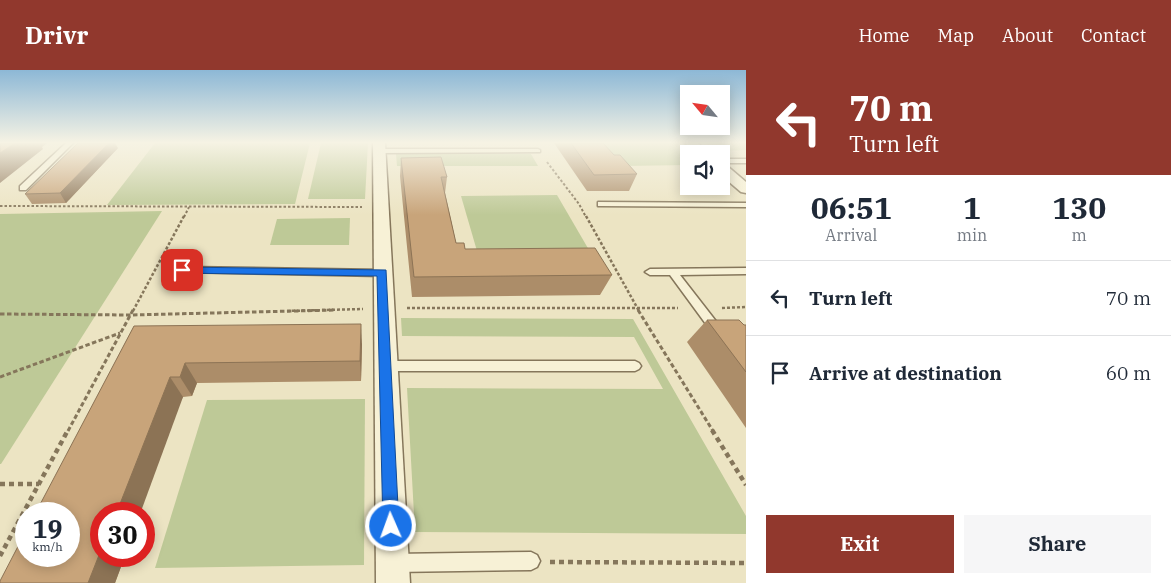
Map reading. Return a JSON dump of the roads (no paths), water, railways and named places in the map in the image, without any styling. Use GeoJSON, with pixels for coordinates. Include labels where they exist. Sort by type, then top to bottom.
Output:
{"type":"FeatureCollection","features":[{"type":"Feature","properties":{"kind":"street"},"geometry":{"type":"LineString","coordinates":[[380,167],[393,573]]}},
{"type":"Feature","properties":{"kind":"street"},"geometry":{"type":"LineString","coordinates":[[730,176],[746,189]]}},
{"type":"Feature","properties":{"kind":"lane"},"geometry":{"type":"LineString","coordinates":[[23,188],[45,167]]}},
{"type":"Feature","properties":{"kind":"lane"},"geometry":{"type":"LineString","coordinates":[[601,204],[746,205]]}},
{"type":"Feature","properties":{"kind":"lane"},"geometry":{"type":"LineString","coordinates":[[182,270],[382,272]]}},
{"type":"Feature","properties":{"kind":"lane"},"geometry":{"type":"LineString","coordinates":[[650,272],[746,272]]}},
{"type":"Feature","properties":{"kind":"lane"},"geometry":{"type":"LineString","coordinates":[[673,272],[726,342]]}},
{"type":"Feature","properties":{"kind":"lane"},"geometry":{"type":"LineString","coordinates":[[386,366],[636,366]]}},
{"type":"Feature","properties":{"kind":"lane"},"geometry":{"type":"LineString","coordinates":[[393,573],[532,561]]}}]}
